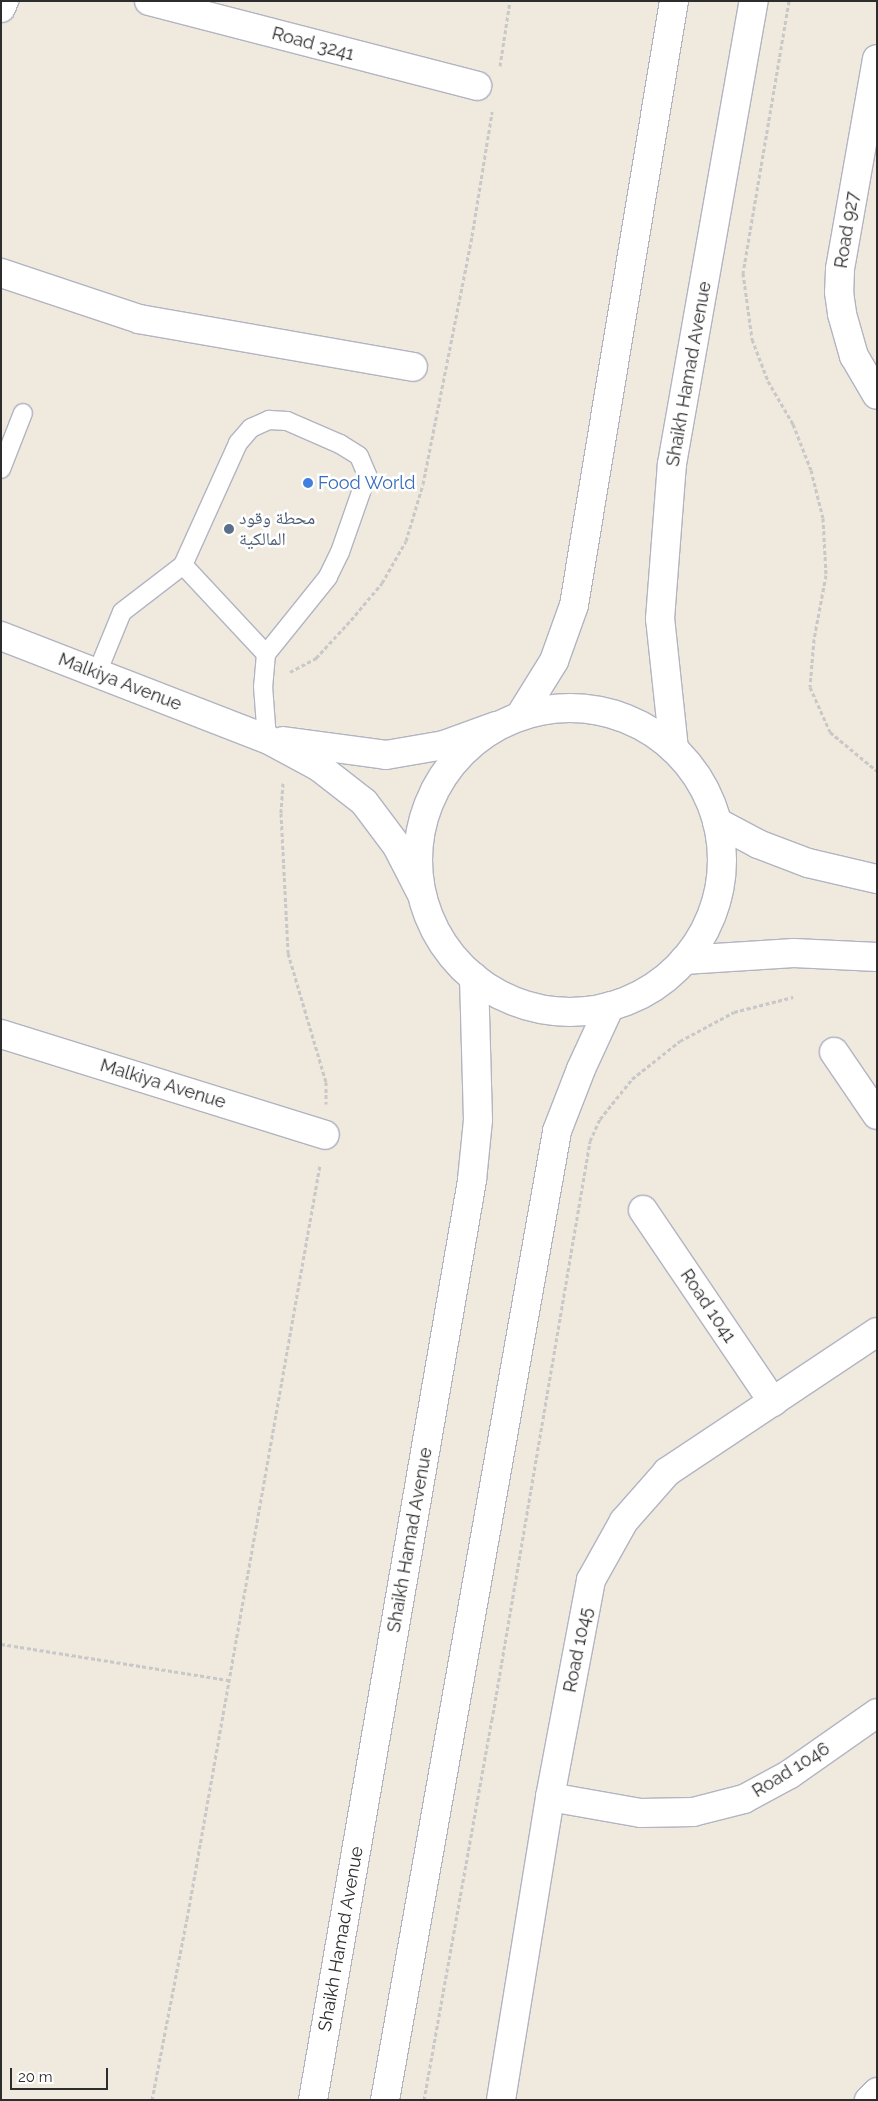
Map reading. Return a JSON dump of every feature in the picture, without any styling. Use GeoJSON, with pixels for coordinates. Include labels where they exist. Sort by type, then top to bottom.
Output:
{"type":"FeatureCollection","features":[{"type":"Feature","properties":{"kind":"main road"},"geometry":{"type":"LineString","coordinates":[[1,8],[4,1]]}},
{"type":"Feature","properties":{"kind":"main road","name":"Road 3241"},"geometry":{"type":"LineString","coordinates":[[149,1],[477,86]]}},
{"type":"Feature","properties":{"kind":"main road"},"geometry":{"type":"LineString","coordinates":[[523,711],[554,661],[574,605],[674,1]]}},
{"type":"Feature","properties":{"kind":"main road","name":"Shaikh Hamad Avenue"},"geometry":{"type":"LineString","coordinates":[[674,749],[660,619],[672,464],[754,1]]}},
{"type":"Feature","properties":{"kind":"main road","name":"Road 927"},"geometry":{"type":"LineString","coordinates":[[877,59],[840,269],[839,292],[842,314],[854,356],[877,395]]}},
{"type":"Feature","properties":{"kind":"main road"},"geometry":{"type":"LineString","coordinates":[[1,273],[139,319],[413,367]]}},
{"type":"Feature","properties":{"kind":"main road","name":"Malkiya Avenue"},"geometry":{"type":"LineString","coordinates":[[1,636],[267,739],[319,767],[364,802],[397,846],[421,893]]}},
{"type":"Feature","properties":{"kind":"main road"},"geometry":{"type":"LineString","coordinates":[[572,708],[609,713],[643,727],[674,749],[700,783],[717,822],[722,859],[718,895],[705,930],[684,960],[654,986],[610,1006],[574,1011],[538,1008],[504,996],[474,978],[440,940],[421,893],[417,854],[424,816],[440,779],[465,750],[496,726],[523,711],[572,708]]}},
{"type":"Feature","properties":{"kind":"main road","name":"Malkiya Avenue"},"geometry":{"type":"LineString","coordinates":[[267,739],[386,755],[444,745],[496,726]]}},
{"type":"Feature","properties":{"kind":"main road"},"geometry":{"type":"LineString","coordinates":[[717,822],[758,844],[808,863],[877,879]]}},
{"type":"Feature","properties":{"kind":"main road"},"geometry":{"type":"LineString","coordinates":[[684,960],[794,954],[877,957]]}},
{"type":"Feature","properties":{"kind":"main road","name":"Shaikh Hamad Avenue"},"geometry":{"type":"LineString","coordinates":[[313,2100],[472,1180],[478,1120],[474,978]]}},
{"type":"Feature","properties":{"kind":"main road"},"geometry":{"type":"LineString","coordinates":[[385,2100],[558,1131],[581,1069],[610,1006]]}},
{"type":"Feature","properties":{"kind":"main road","name":"Malkiya Avenue"},"geometry":{"type":"LineString","coordinates":[[1,1034],[326,1135]]}},
{"type":"Feature","properties":{"kind":"main road"},"geometry":{"type":"LineString","coordinates":[[834,1052],[877,1115]]}},
{"type":"Feature","properties":{"kind":"main road","name":"Road 1041"},"geometry":{"type":"LineString","coordinates":[[643,1210],[773,1402]]}},
{"type":"Feature","properties":{"kind":"main road","name":"Road 1045"},"geometry":{"type":"LineString","coordinates":[[501,2100],[550,1797],[591,1580],[624,1522],[667,1472],[877,1332]]}},
{"type":"Feature","properties":{"kind":"main road","name":"Road 1046"},"geometry":{"type":"LineString","coordinates":[[550,1797],[640,1813],[693,1812],[744,1799],[790,1774],[877,1713]]}},
{"type":"Feature","properties":{"kind":"main road"},"geometry":{"type":"LineString","coordinates":[[869,2100],[877,2092]]}},
{"type":"Feature","properties":{"kind":"lane"},"geometry":{"type":"LineString","coordinates":[[1,469],[23,413]]}},
{"type":"Feature","properties":{"kind":"lane"},"geometry":{"type":"LineString","coordinates":[[97,673],[122,612],[183,565],[238,443],[251,428],[269,420],[287,421],[340,444],[360,456],[367,474],[340,552],[314,598],[266,654],[263,686],[267,739]]}},
{"type":"Feature","properties":{"kind":"lane"},"geometry":{"type":"LineString","coordinates":[[183,565],[266,654]]}},
{"type":"Feature","properties":{"kind":"path"},"geometry":{"type":"LineString","coordinates":[[789,1],[743,273],[752,339],[768,381],[793,424],[811,470],[823,518],[826,575],[814,639],[810,687],[830,732],[877,771]]}},
{"type":"Feature","properties":{"kind":"path"},"geometry":{"type":"LineString","coordinates":[[152,2100],[188,1919],[228,1680],[326,1135],[326,1082],[288,953],[281,813],[283,776],[267,739]]}},
{"type":"Feature","properties":{"kind":"path"},"geometry":{"type":"LineString","coordinates":[[424,2100],[590,1141],[600,1119],[632,1078],[680,1041],[734,1012],[793,997]]}},
{"type":"Feature","properties":{"kind":"path"},"geometry":{"type":"LineString","coordinates":[[1,1644],[228,1680]]}},
{"type":"Feature","properties":{"kind":"place","name":"Food World"},"geometry":{"type":"Point","coordinates":[308,483]}},
{"type":"Feature","properties":{"kind":"place","name":"محطة وقود المالكية"},"geometry":{"type":"Point","coordinates":[229,529]}}]}
